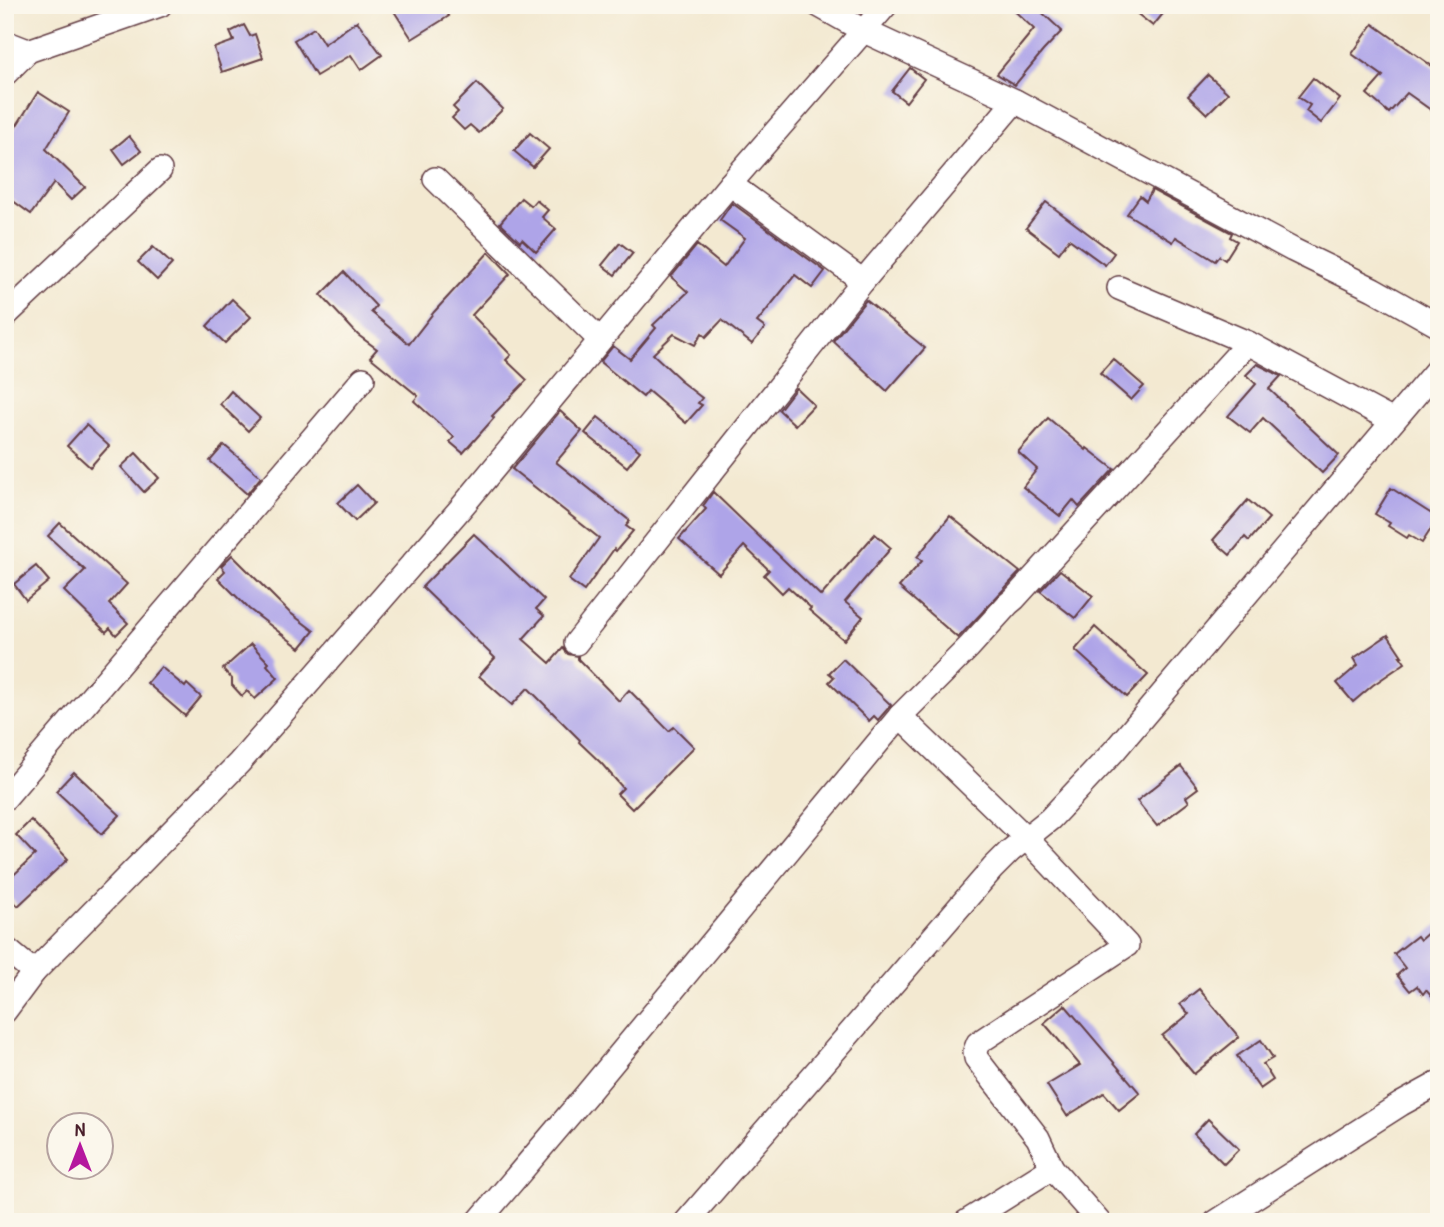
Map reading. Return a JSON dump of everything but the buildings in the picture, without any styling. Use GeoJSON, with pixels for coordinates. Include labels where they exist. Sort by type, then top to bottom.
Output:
{"type":"FeatureCollection","features":[{"type":"Feature","properties":{"kind":"street"},"geometry":{"type":"LineString","coordinates":[[5,74],[27,51],[160,5]]}},
{"type":"Feature","properties":{"kind":"street"},"geometry":{"type":"LineString","coordinates":[[818,5],[864,31],[1016,102],[1439,326]]}},
{"type":"Feature","properties":{"kind":"street"},"geometry":{"type":"LineString","coordinates":[[5,1011],[34,972],[239,763],[461,508],[730,184],[886,5]]}},
{"type":"Feature","properties":{"kind":"street"},"geometry":{"type":"LineString","coordinates":[[5,42],[27,51]]}},
{"type":"Feature","properties":{"kind":"street"},"geometry":{"type":"LineString","coordinates":[[576,643],[863,281],[1016,102]]}},
{"type":"Feature","properties":{"kind":"street"},"geometry":{"type":"LineString","coordinates":[[5,316],[160,170]]}},
{"type":"Feature","properties":{"kind":"street"},"geometry":{"type":"LineString","coordinates":[[435,179],[600,340]]}},
{"type":"Feature","properties":{"kind":"street"},"geometry":{"type":"LineString","coordinates":[[730,184],[863,281]]}},
{"type":"Feature","properties":{"kind":"street"},"geometry":{"type":"LineString","coordinates":[[1119,288],[1248,343],[1393,421]]}},
{"type":"Feature","properties":{"kind":"street"},"geometry":{"type":"LineString","coordinates":[[478,1222],[586,1096],[900,716],[1014,599],[1248,343]]}},
{"type":"Feature","properties":{"kind":"street"},"geometry":{"type":"LineString","coordinates":[[686,1222],[993,869],[1010,851],[1050,819],[1114,751],[1439,368]]}},
{"type":"Feature","properties":{"kind":"street"},"geometry":{"type":"LineString","coordinates":[[5,798],[363,379]]}},
{"type":"Feature","properties":{"kind":"street"},"geometry":{"type":"LineString","coordinates":[[900,716],[1026,838],[1127,945],[978,1043],[975,1051],[976,1058],[1038,1138],[1052,1168],[1099,1222]]}},
{"type":"Feature","properties":{"kind":"street"},"geometry":{"type":"LineString","coordinates":[[5,948],[34,972]]}},
{"type":"Feature","properties":{"kind":"street"},"geometry":{"type":"LineString","coordinates":[[1216,1222],[1401,1104],[1439,1083]]}},
{"type":"Feature","properties":{"kind":"street"},"geometry":{"type":"LineString","coordinates":[[967,1222],[1052,1168]]}}]}
